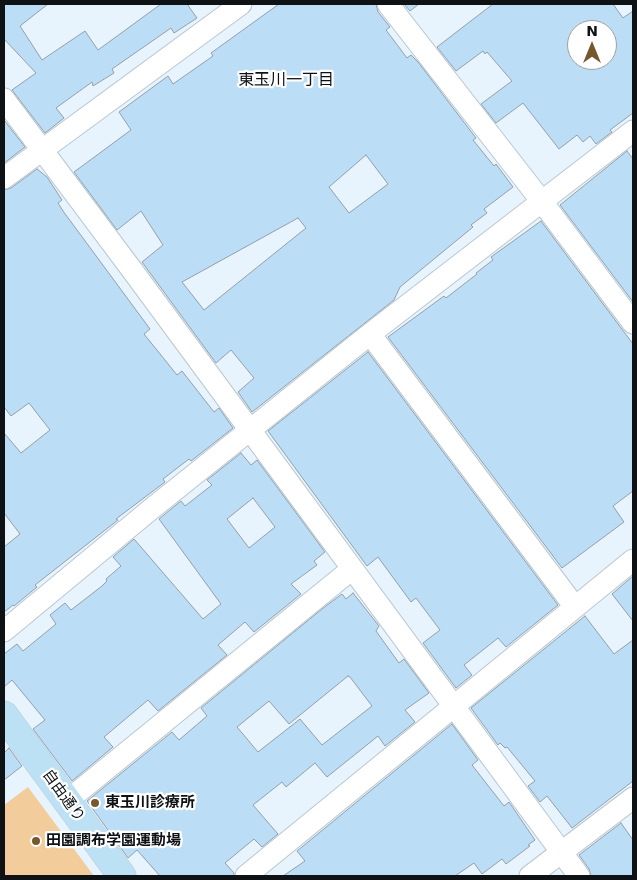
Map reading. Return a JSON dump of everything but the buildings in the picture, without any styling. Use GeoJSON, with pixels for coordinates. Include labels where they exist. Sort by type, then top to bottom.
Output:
{"type":"FeatureCollection","features":[{"type":"Feature","properties":{"kind":"street"},"geometry":{"type":"LineString","coordinates":[[4,178],[241,4]]}},
{"type":"Feature","properties":{"kind":"street"},"geometry":{"type":"LineString","coordinates":[[388,4],[543,202],[633,324]]}},
{"type":"Feature","properties":{"kind":"street"},"geometry":{"type":"LineString","coordinates":[[4,100],[579,876]]}},
{"type":"Feature","properties":{"kind":"street"},"geometry":{"type":"LineString","coordinates":[[4,631],[370,334],[633,131]]}},
{"type":"Feature","properties":{"kind":"street"},"geometry":{"type":"LineString","coordinates":[[370,334],[575,607]]}},
{"type":"Feature","properties":{"kind":"street"},"geometry":{"type":"LineString","coordinates":[[246,876],[633,560]]}},
{"type":"Feature","properties":{"kind":"street"},"geometry":{"type":"LineString","coordinates":[[67,801],[352,569]]}},
{"type":"Feature","properties":{"kind":"street","name":"自由通り"},"geometry":{"type":"LineString","coordinates":[[4,715],[122,876]]}},
{"type":"Feature","properties":{"kind":"street"},"geometry":{"type":"LineString","coordinates":[[530,876],[562,854],[633,798]]}},
{"type":"Feature","properties":{"kind":"shaded area","name":"田園調布学園運動場"},"geometry":{"type":"Polygon","coordinates":[[[28,787],[94,876],[4,876],[4,805],[28,787]]]}},
{"type":"Feature","properties":{"kind":"place","name":"東玉川診療所"},"geometry":{"type":"Point","coordinates":[95,803]}},
{"type":"Feature","properties":{"kind":"place","name":"田園調布学園運動場"},"geometry":{"type":"Point","coordinates":[36,841]}},
{"type":"Feature","properties":{"kind":"district","name":"東玉川一丁目"},"geometry":{"type":"Point","coordinates":[286,81]}}]}
